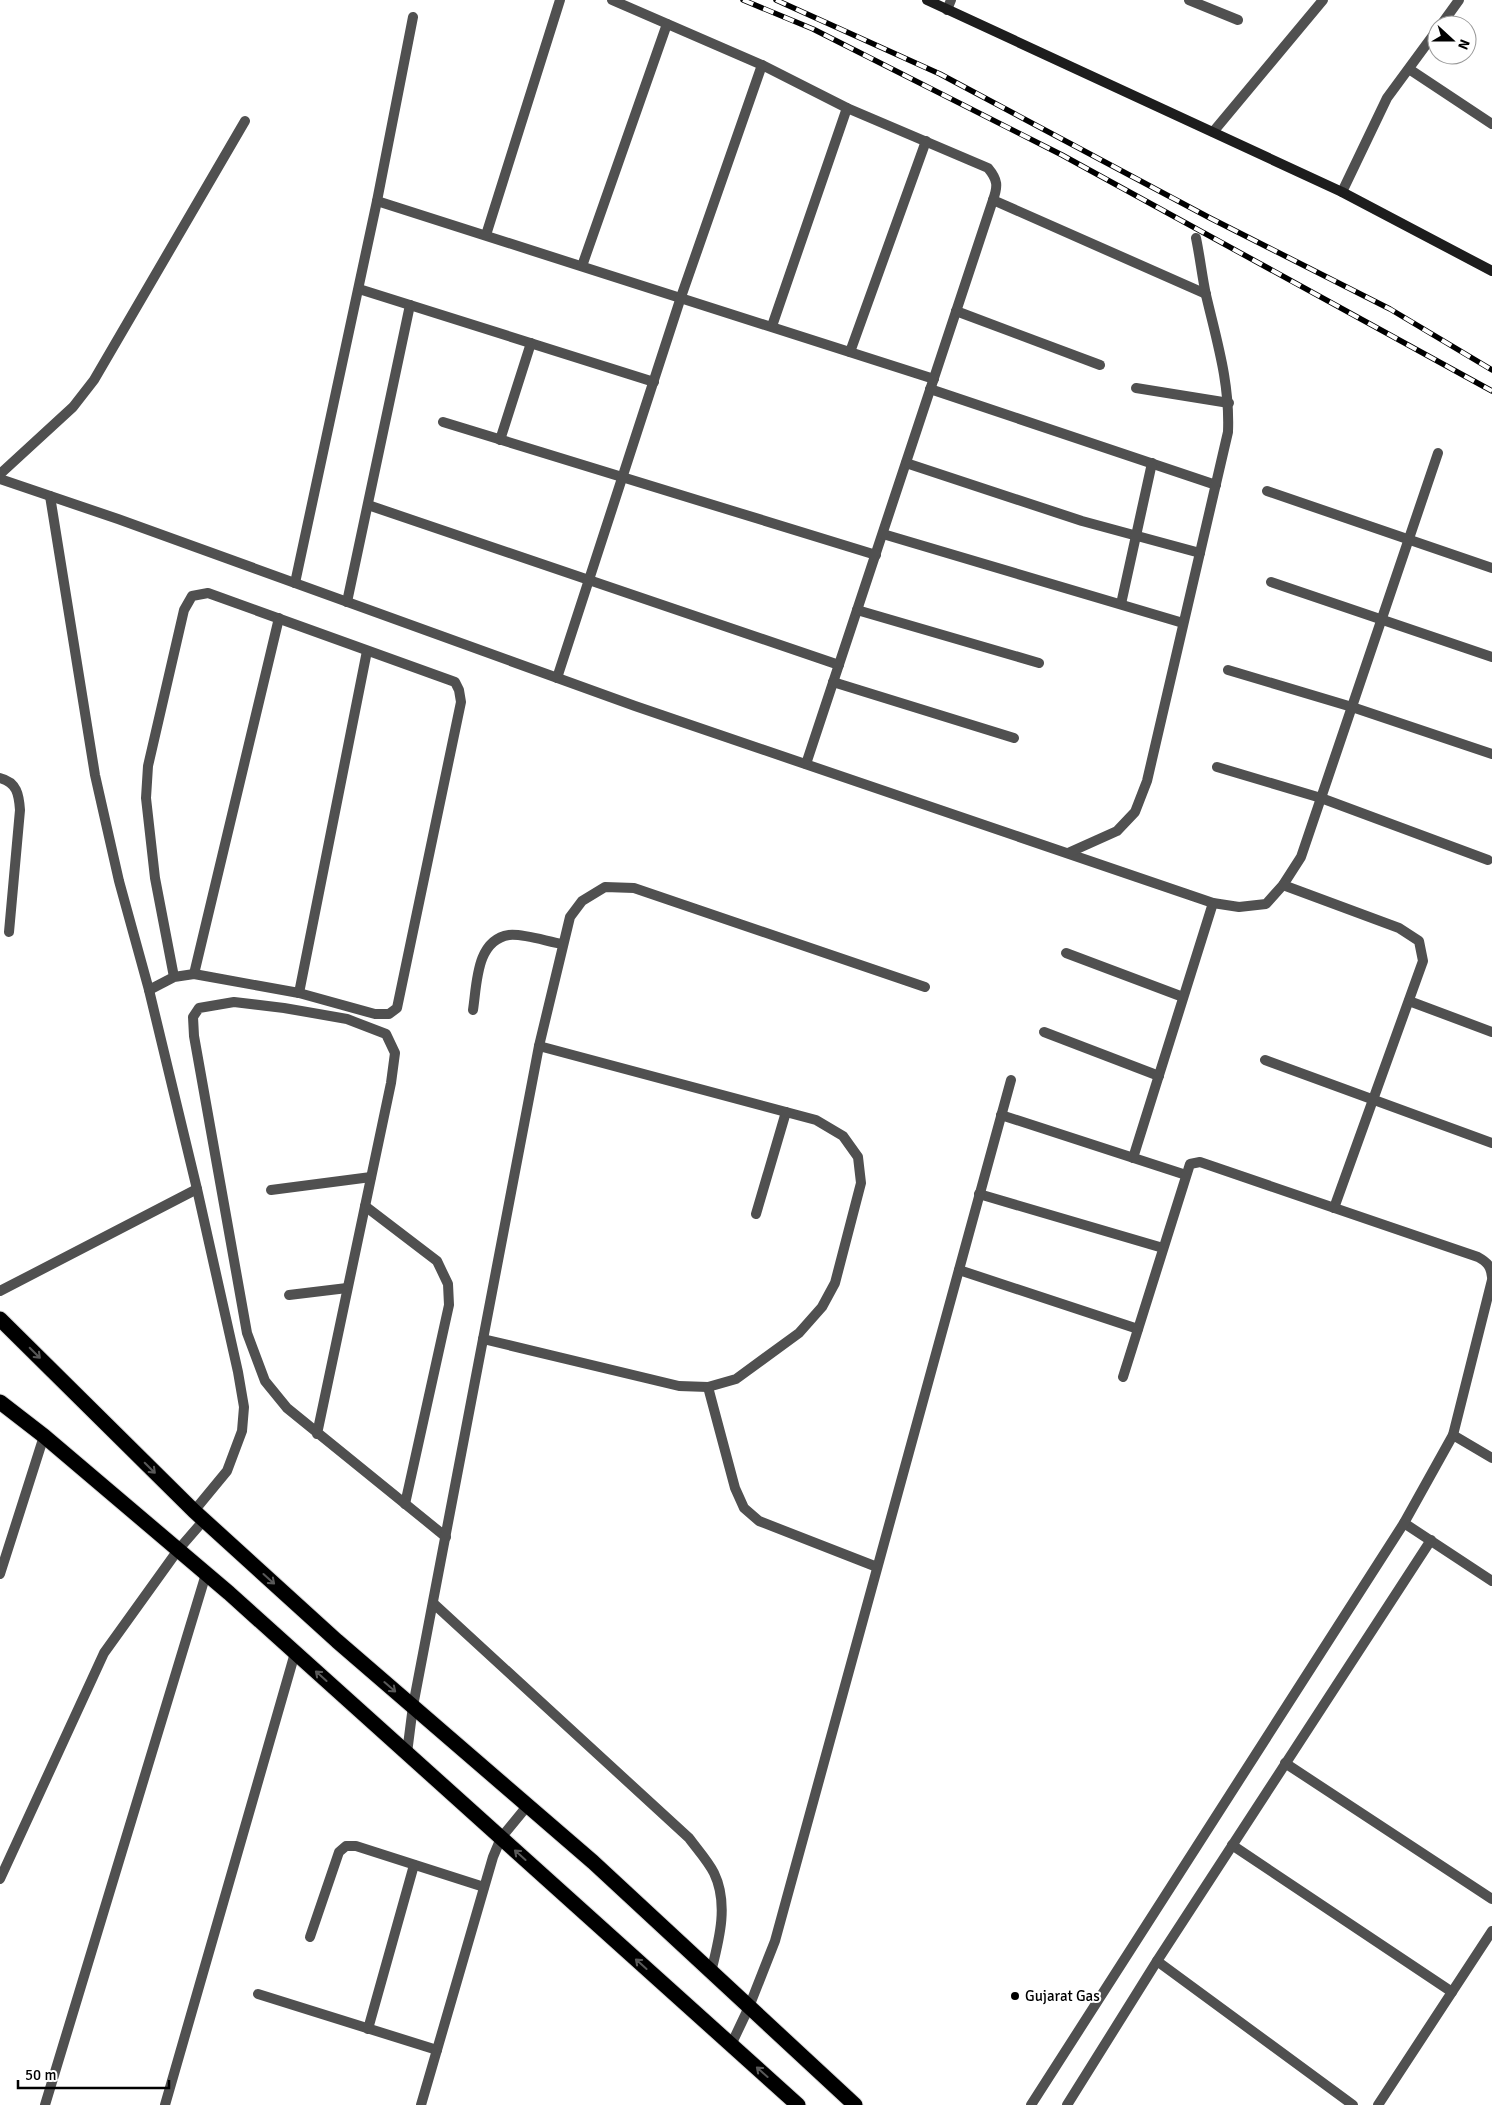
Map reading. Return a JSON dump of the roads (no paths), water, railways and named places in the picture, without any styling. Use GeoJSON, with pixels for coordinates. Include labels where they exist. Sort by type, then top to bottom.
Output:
{"type":"FeatureCollection","features":[{"type":"Feature","properties":{"kind":"highway"},"geometry":{"type":"LineString","coordinates":[[0,1319],[199,1516],[413,1706],[593,1862],[855,2105]]}},
{"type":"Feature","properties":{"kind":"highway"},"geometry":{"type":"LineString","coordinates":[[0,1402],[44,1436],[206,1574],[798,2105]]}},
{"type":"Feature","properties":{"kind":"main road"},"geometry":{"type":"LineString","coordinates":[[927,0],[949,5],[1212,132],[1342,192],[1492,271]]}},
{"type":"Feature","properties":{"kind":"street"},"geometry":{"type":"LineString","coordinates":[[486,235],[560,0]]}},
{"type":"Feature","properties":{"kind":"street"},"geometry":{"type":"LineString","coordinates":[[612,0],[762,65],[847,108],[988,168],[996,176],[998,186],[806,764]]}},
{"type":"Feature","properties":{"kind":"street"},"geometry":{"type":"LineString","coordinates":[[1189,0],[1238,20]]}},
{"type":"Feature","properties":{"kind":"street"},"geometry":{"type":"LineString","coordinates":[[1212,132],[1323,0]]}},
{"type":"Feature","properties":{"kind":"street"},"geometry":{"type":"LineString","coordinates":[[1448,15],[1459,0]]}},
{"type":"Feature","properties":{"kind":"street"},"geometry":{"type":"LineString","coordinates":[[295,583],[359,289],[413,17]]}},
{"type":"Feature","properties":{"kind":"street"},"geometry":{"type":"LineString","coordinates":[[582,266],[667,24]]}},
{"type":"Feature","properties":{"kind":"street"},"geometry":{"type":"LineString","coordinates":[[1342,192],[1387,98],[1427,44]]}},
{"type":"Feature","properties":{"kind":"street"},"geometry":{"type":"LineString","coordinates":[[557,678],[681,297],[762,65]]}},
{"type":"Feature","properties":{"kind":"street"},"geometry":{"type":"LineString","coordinates":[[1409,69],[1492,124]]}},
{"type":"Feature","properties":{"kind":"street"},"geometry":{"type":"LineString","coordinates":[[772,326],[847,108]]}},
{"type":"Feature","properties":{"kind":"street"},"geometry":{"type":"LineString","coordinates":[[0,474],[73,407],[94,380],[245,121]]}},
{"type":"Feature","properties":{"kind":"street"},"geometry":{"type":"LineString","coordinates":[[850,352],[926,141]]}},
{"type":"Feature","properties":{"kind":"street"},"geometry":{"type":"LineString","coordinates":[[993,200],[1206,294]]}},
{"type":"Feature","properties":{"kind":"street"},"geometry":{"type":"LineString","coordinates":[[377,201],[850,352],[932,384],[1216,484]]}},
{"type":"Feature","properties":{"kind":"street"},"geometry":{"type":"LineString","coordinates":[[1068,854],[1117,831],[1135,812],[1147,781],[1228,432],[1229,403],[1196,238]]}},
{"type":"Feature","properties":{"kind":"street"},"geometry":{"type":"LineString","coordinates":[[359,289],[654,382]]}},
{"type":"Feature","properties":{"kind":"street"},"geometry":{"type":"LineString","coordinates":[[347,602],[410,305]]}},
{"type":"Feature","properties":{"kind":"street"},"geometry":{"type":"LineString","coordinates":[[956,311],[1100,365]]}},
{"type":"Feature","properties":{"kind":"street"},"geometry":{"type":"LineString","coordinates":[[500,440],[531,343]]}},
{"type":"Feature","properties":{"kind":"street"},"geometry":{"type":"LineString","coordinates":[[1136,388],[1229,403]]}},
{"type":"Feature","properties":{"kind":"street"},"geometry":{"type":"LineString","coordinates":[[444,422],[876,555]]}},
{"type":"Feature","properties":{"kind":"street"},"geometry":{"type":"LineString","coordinates":[[0,479],[557,678],[1213,903],[1239,907],[1266,904],[1283,885],[1301,857],[1438,453]]}},
{"type":"Feature","properties":{"kind":"street"},"geometry":{"type":"LineString","coordinates":[[1121,604],[1152,463]]}},
{"type":"Feature","properties":{"kind":"street"},"geometry":{"type":"LineString","coordinates":[[906,464],[1136,536],[1200,552]]}},
{"type":"Feature","properties":{"kind":"street"},"geometry":{"type":"LineString","coordinates":[[1267,491],[1408,541],[1492,568]]}},
{"type":"Feature","properties":{"kind":"street"},"geometry":{"type":"LineString","coordinates":[[0,1879],[104,1654],[178,1550],[227,1471],[242,1431],[244,1406],[197,1189],[149,990],[119,881],[95,774],[50,496]]}},
{"type":"Feature","properties":{"kind":"street"},"geometry":{"type":"LineString","coordinates":[[368,505],[839,665]]}},
{"type":"Feature","properties":{"kind":"street"},"geometry":{"type":"LineString","coordinates":[[883,534],[1183,623]]}},
{"type":"Feature","properties":{"kind":"street"},"geometry":{"type":"LineString","coordinates":[[1271,582],[1492,657]]}},
{"type":"Feature","properties":{"kind":"street"},"geometry":{"type":"LineString","coordinates":[[149,990],[174,977],[194,974],[299,993],[375,1014],[389,1014],[397,1008],[461,702],[455,682],[208,593],[192,596],[184,610],[148,766],[146,798],[155,878],[174,977]]}},
{"type":"Feature","properties":{"kind":"street"},"geometry":{"type":"LineString","coordinates":[[857,610],[1039,664]]}},
{"type":"Feature","properties":{"kind":"street"},"geometry":{"type":"LineString","coordinates":[[194,974],[279,618]]}},
{"type":"Feature","properties":{"kind":"street"},"geometry":{"type":"LineString","coordinates":[[299,993],[367,651]]}},
{"type":"Feature","properties":{"kind":"street"},"geometry":{"type":"LineString","coordinates":[[1228,670],[1352,707],[1492,754]]}},
{"type":"Feature","properties":{"kind":"street"},"geometry":{"type":"LineString","coordinates":[[834,682],[1014,738]]}},
{"type":"Feature","properties":{"kind":"street"},"geometry":{"type":"LineString","coordinates":[[1217,766],[1321,798],[1488,860]]}},
{"type":"Feature","properties":{"kind":"street"},"geometry":{"type":"LineString","coordinates":[[0,778],[19,792],[20,810],[9,932]]}},
{"type":"Feature","properties":{"kind":"street"},"geometry":{"type":"LineString","coordinates":[[1283,885],[1399,928],[1420,941],[1423,961],[1334,1208]]}},
{"type":"Feature","properties":{"kind":"street"},"geometry":{"type":"LineString","coordinates":[[407,1753],[413,1706],[540,1046],[570,917],[582,901],[605,887],[634,888],[925,986]]}},
{"type":"Feature","properties":{"kind":"street"},"geometry":{"type":"LineString","coordinates":[[1133,1158],[1213,903]]}},
{"type":"Feature","properties":{"kind":"street"},"geometry":{"type":"LineString","coordinates":[[472,1010],[483,956],[491,942],[510,935],[563,944]]}},
{"type":"Feature","properties":{"kind":"street"},"geometry":{"type":"LineString","coordinates":[[1066,953],[1183,997]]}},
{"type":"Feature","properties":{"kind":"street"},"geometry":{"type":"LineString","coordinates":[[1409,1001],[1492,1032]]}},
{"type":"Feature","properties":{"kind":"street"},"geometry":{"type":"LineString","coordinates":[[317,1434],[346,1288],[391,1083],[395,1053],[386,1034],[347,1018],[234,1002],[200,1008],[194,1017],[194,1036],[247,1333],[265,1381],[287,1408],[317,1434],[446,1537]]}},
{"type":"Feature","properties":{"kind":"street"},"geometry":{"type":"LineString","coordinates":[[1044,1032],[1159,1076]]}},
{"type":"Feature","properties":{"kind":"street"},"geometry":{"type":"LineString","coordinates":[[483,1339],[679,1386],[708,1387],[736,1379],[799,1333],[822,1307],[834,1283],[861,1183],[858,1157],[842,1136],[816,1120],[540,1046]]}},
{"type":"Feature","properties":{"kind":"street"},"geometry":{"type":"LineString","coordinates":[[1265,1060],[1492,1143]]}},
{"type":"Feature","properties":{"kind":"street"},"geometry":{"type":"LineString","coordinates":[[731,2045],[775,1941],[1011,1080]]}},
{"type":"Feature","properties":{"kind":"street"},"geometry":{"type":"LineString","coordinates":[[756,1214],[786,1112]]}},
{"type":"Feature","properties":{"kind":"street"},"geometry":{"type":"LineString","coordinates":[[1001,1115],[1186,1175]]}},
{"type":"Feature","properties":{"kind":"street"},"geometry":{"type":"LineString","coordinates":[[1030,2105],[1404,1523],[1453,1435],[1492,1279],[1491,1268],[1478,1256],[1200,1162],[1190,1164],[1123,1377]]}},
{"type":"Feature","properties":{"kind":"street"},"geometry":{"type":"LineString","coordinates":[[271,1190],[371,1177]]}},
{"type":"Feature","properties":{"kind":"street"},"geometry":{"type":"LineString","coordinates":[[0,1291],[197,1189]]}},
{"type":"Feature","properties":{"kind":"street"},"geometry":{"type":"LineString","coordinates":[[979,1194],[1163,1248]]}},
{"type":"Feature","properties":{"kind":"street"},"geometry":{"type":"LineString","coordinates":[[365,1206],[437,1261],[448,1284],[450,1305],[404,1504]]}},
{"type":"Feature","properties":{"kind":"street"},"geometry":{"type":"LineString","coordinates":[[958,1270],[1138,1329]]}},
{"type":"Feature","properties":{"kind":"street"},"geometry":{"type":"LineString","coordinates":[[288,1295],[346,1288]]}},
{"type":"Feature","properties":{"kind":"street"},"geometry":{"type":"LineString","coordinates":[[708,1387],[735,1488],[744,1508],[759,1521],[878,1567]]}},
{"type":"Feature","properties":{"kind":"street"},"geometry":{"type":"LineString","coordinates":[[1453,1435],[1492,1458]]}},
{"type":"Feature","properties":{"kind":"street"},"geometry":{"type":"LineString","coordinates":[[0,1574],[44,1436]]}},
{"type":"Feature","properties":{"kind":"street"},"geometry":{"type":"LineString","coordinates":[[1404,1523],[1492,1581]]}},
{"type":"Feature","properties":{"kind":"street"},"geometry":{"type":"LineString","coordinates":[[1067,2105],[1232,1844],[1431,1540]]}},
{"type":"Feature","properties":{"kind":"street"},"geometry":{"type":"LineString","coordinates":[[45,2105],[206,1574]]}},
{"type":"Feature","properties":{"kind":"street"},"geometry":{"type":"LineString","coordinates":[[433,1603],[689,1838],[714,1873],[722,1904],[720,1935],[712,1972]]}},
{"type":"Feature","properties":{"kind":"street"},"geometry":{"type":"LineString","coordinates":[[165,2105],[295,1653]]}},
{"type":"Feature","properties":{"kind":"street"},"geometry":{"type":"LineString","coordinates":[[1286,1763],[1492,1899]]}},
{"type":"Feature","properties":{"kind":"street"},"geometry":{"type":"LineString","coordinates":[[421,2105],[484,1887],[501,1838],[528,1805]]}},
{"type":"Feature","properties":{"kind":"street"},"geometry":{"type":"LineString","coordinates":[[1232,1844],[1452,1992]]}},
{"type":"Feature","properties":{"kind":"street"},"geometry":{"type":"LineString","coordinates":[[310,1936],[339,1852],[346,1846],[356,1846],[484,1887]]}},
{"type":"Feature","properties":{"kind":"street"},"geometry":{"type":"LineString","coordinates":[[368,2029],[414,1866]]}},
{"type":"Feature","properties":{"kind":"street"},"geometry":{"type":"LineString","coordinates":[[1378,2105],[1492,1931]]}},
{"type":"Feature","properties":{"kind":"street"},"geometry":{"type":"LineString","coordinates":[[1157,1961],[1353,2105]]}},
{"type":"Feature","properties":{"kind":"street"},"geometry":{"type":"LineString","coordinates":[[258,1994],[437,2050]]}},
{"type":"Feature","properties":{"kind":"railway"},"geometry":{"type":"LineString","coordinates":[[743,0],[813,29],[1062,155],[1492,391]]}},
{"type":"Feature","properties":{"kind":"railway"},"geometry":{"type":"LineString","coordinates":[[776,0],[940,74],[1210,218],[1390,309],[1492,370]]}},
{"type":"Feature","properties":{"kind":"place","name":"Gujarat Gas"},"geometry":{"type":"Point","coordinates":[1015,1996]}}]}
